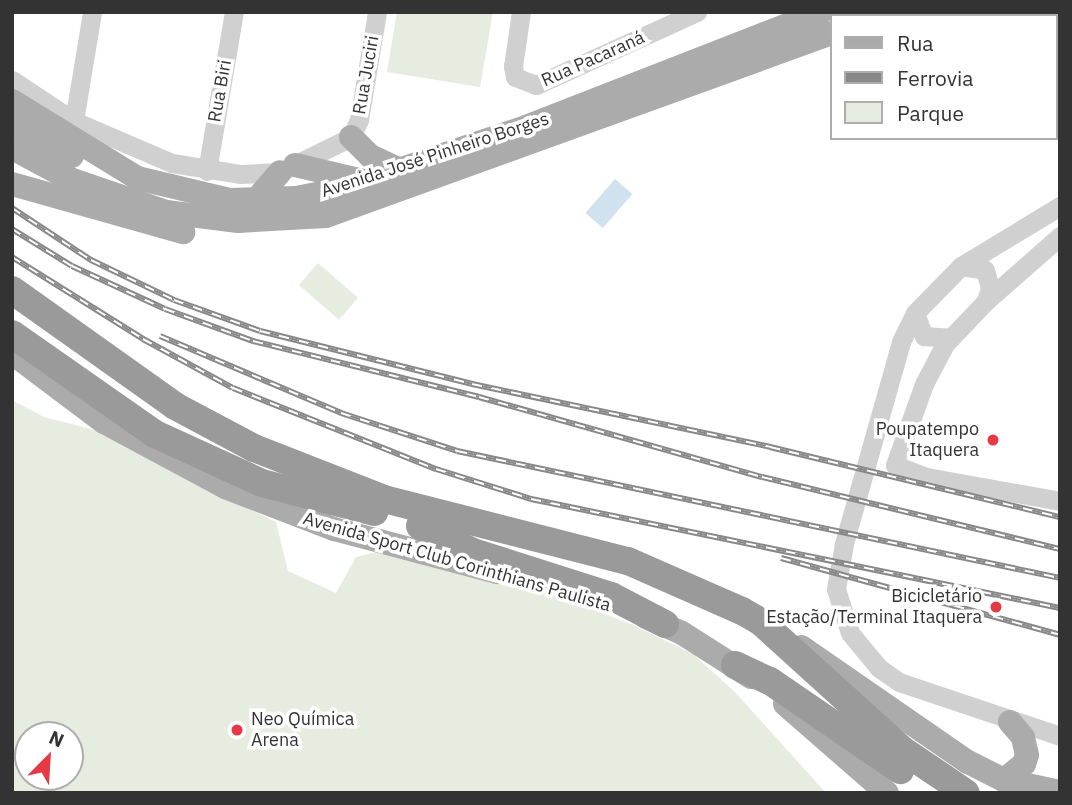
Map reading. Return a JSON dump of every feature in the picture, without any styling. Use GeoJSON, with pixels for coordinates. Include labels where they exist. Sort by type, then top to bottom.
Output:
{"type":"FeatureCollection","features":[{"type":"Feature","properties":{"kind":"highway"},"geometry":{"type":"LineString","coordinates":[[12,290],[175,406],[254,449],[384,499],[628,561],[706,593],[761,622],[901,750],[966,793]]}},
{"type":"Feature","properties":{"kind":"highway","name":"Avenida Sport Club Corinthians Paulista"},"geometry":{"type":"LineString","coordinates":[[12,311],[176,424],[247,462],[374,512],[420,526],[629,575],[685,598],[770,652],[893,781],[933,793]]}},
{"type":"Feature","properties":{"kind":"highway"},"geometry":{"type":"LineString","coordinates":[[12,334],[128,417],[262,483],[374,512]]}},
{"type":"Feature","properties":{"kind":"highway"},"geometry":{"type":"LineString","coordinates":[[420,526],[473,552],[611,596],[664,624]]}},
{"type":"Feature","properties":{"kind":"highway"},"geometry":{"type":"LineString","coordinates":[[734,665],[770,681],[893,781]]}},
{"type":"Feature","properties":{"kind":"main road","name":"Avenida José Pinheiro Borges"},"geometry":{"type":"LineString","coordinates":[[12,101],[103,161],[171,188],[254,201],[296,198],[365,181],[526,127],[821,12]]}},
{"type":"Feature","properties":{"kind":"main road","name":"Avenida José Pinheiro Borges"},"geometry":{"type":"LineString","coordinates":[[12,148],[70,179],[166,212],[238,221],[326,216],[830,34]]}},
{"type":"Feature","properties":{"kind":"main road"},"geometry":{"type":"LineString","coordinates":[[12,128],[89,161],[103,161]]}},
{"type":"Feature","properties":{"kind":"main road"},"geometry":{"type":"LineString","coordinates":[[352,137],[370,156],[400,170]]}},
{"type":"Feature","properties":{"kind":"main road"},"geometry":{"type":"LineString","coordinates":[[254,201],[287,168],[365,181]]}},
{"type":"Feature","properties":{"kind":"main road"},"geometry":{"type":"LineString","coordinates":[[12,184],[163,228],[243,237],[295,231],[326,216]]}},
{"type":"Feature","properties":{"kind":"main road","name":"Avenida Sport Club Corinthians Paulista"},"geometry":{"type":"LineString","coordinates":[[12,353],[104,422],[225,487],[334,529],[542,584],[664,624],[734,665]]}},
{"type":"Feature","properties":{"kind":"main road"},"geometry":{"type":"LineString","coordinates":[[761,622],[946,748],[1004,780],[1058,792]]}},
{"type":"Feature","properties":{"kind":"main road"},"geometry":{"type":"LineString","coordinates":[[1004,780],[1024,764],[1027,755],[1023,737],[1010,722]]}},
{"type":"Feature","properties":{"kind":"street"},"geometry":{"type":"LineString","coordinates":[[74,121],[92,12]]}},
{"type":"Feature","properties":{"kind":"street","name":"Rua Biri"},"geometry":{"type":"LineString","coordinates":[[207,171],[234,12]]}},
{"type":"Feature","properties":{"kind":"street","name":"Rua Juciri"},"geometry":{"type":"LineString","coordinates":[[352,137],[359,120],[377,12]]}},
{"type":"Feature","properties":{"kind":"street","name":"Rua Pacaraná"},"geometry":{"type":"LineString","coordinates":[[521,12],[513,66],[515,77],[527,85],[536,85],[665,19],[697,12]]}},
{"type":"Feature","properties":{"kind":"street"},"geometry":{"type":"LineString","coordinates":[[12,80],[74,121],[141,152],[207,171],[287,168],[352,137]]}},
{"type":"Feature","properties":{"kind":"street"},"geometry":{"type":"LineString","coordinates":[[1060,206],[961,265],[915,313],[901,342],[844,544],[837,600],[850,633],[879,668],[916,689],[1010,722],[1060,736]]}},
{"type":"Feature","properties":{"kind":"street"},"geometry":{"type":"LineString","coordinates":[[1060,236],[986,301],[950,338],[924,384],[895,465],[927,477],[1060,501]]}},
{"type":"Feature","properties":{"kind":"street"},"geometry":{"type":"LineString","coordinates":[[961,265],[985,270],[990,288],[986,301]]}},
{"type":"Feature","properties":{"kind":"street"},"geometry":{"type":"LineString","coordinates":[[915,313],[924,336],[950,338]]}},
{"type":"Feature","properties":{"kind":"green space"},"geometry":{"type":"Polygon","coordinates":[[[397,12],[493,12],[480,87],[387,72],[397,12]]]}},
{"type":"Feature","properties":{"kind":"green space"},"geometry":{"type":"Polygon","coordinates":[[[318,263],[358,298],[339,320],[299,285],[318,263]]]}},
{"type":"Feature","properties":{"kind":"green space","name":"Neo Química Arena"},"geometry":{"type":"Polygon","coordinates":[[[12,400],[44,417],[91,429],[276,522],[288,571],[336,593],[356,557],[386,550],[557,595],[633,625],[693,654],[734,691],[826,793],[12,793],[12,400]]]}},
{"type":"Feature","properties":{"kind":"water"},"geometry":{"type":"Polygon","coordinates":[[[615,179],[632,194],[603,228],[585,213],[615,179]]]}},
{"type":"Feature","properties":{"kind":"railway"},"geometry":{"type":"LineString","coordinates":[[12,208],[91,260],[174,300],[260,331],[472,384],[770,447],[1060,517]]}},
{"type":"Feature","properties":{"kind":"railway"},"geometry":{"type":"LineString","coordinates":[[12,229],[72,266],[165,309],[253,341],[479,397],[762,477],[1060,549]]}},
{"type":"Feature","properties":{"kind":"railway"},"geometry":{"type":"LineString","coordinates":[[12,257],[143,339],[233,388],[436,469],[531,499],[1060,608]]}},
{"type":"Feature","properties":{"kind":"railway"},"geometry":{"type":"LineString","coordinates":[[160,336],[341,413],[457,451],[1060,578]]}},
{"type":"Feature","properties":{"kind":"railway"},"geometry":{"type":"LineString","coordinates":[[781,558],[1060,635]]}},
{"type":"Feature","properties":{"kind":"place","name":"Poupatempo Itaquera"},"geometry":{"type":"Point","coordinates":[993,440]}},
{"type":"Feature","properties":{"kind":"place","name":"Bicicletário Estação/Terminal Itaquera"},"geometry":{"type":"Point","coordinates":[996,607]}},
{"type":"Feature","properties":{"kind":"place","name":"Neo Química Arena"},"geometry":{"type":"Point","coordinates":[237,730]}}]}
